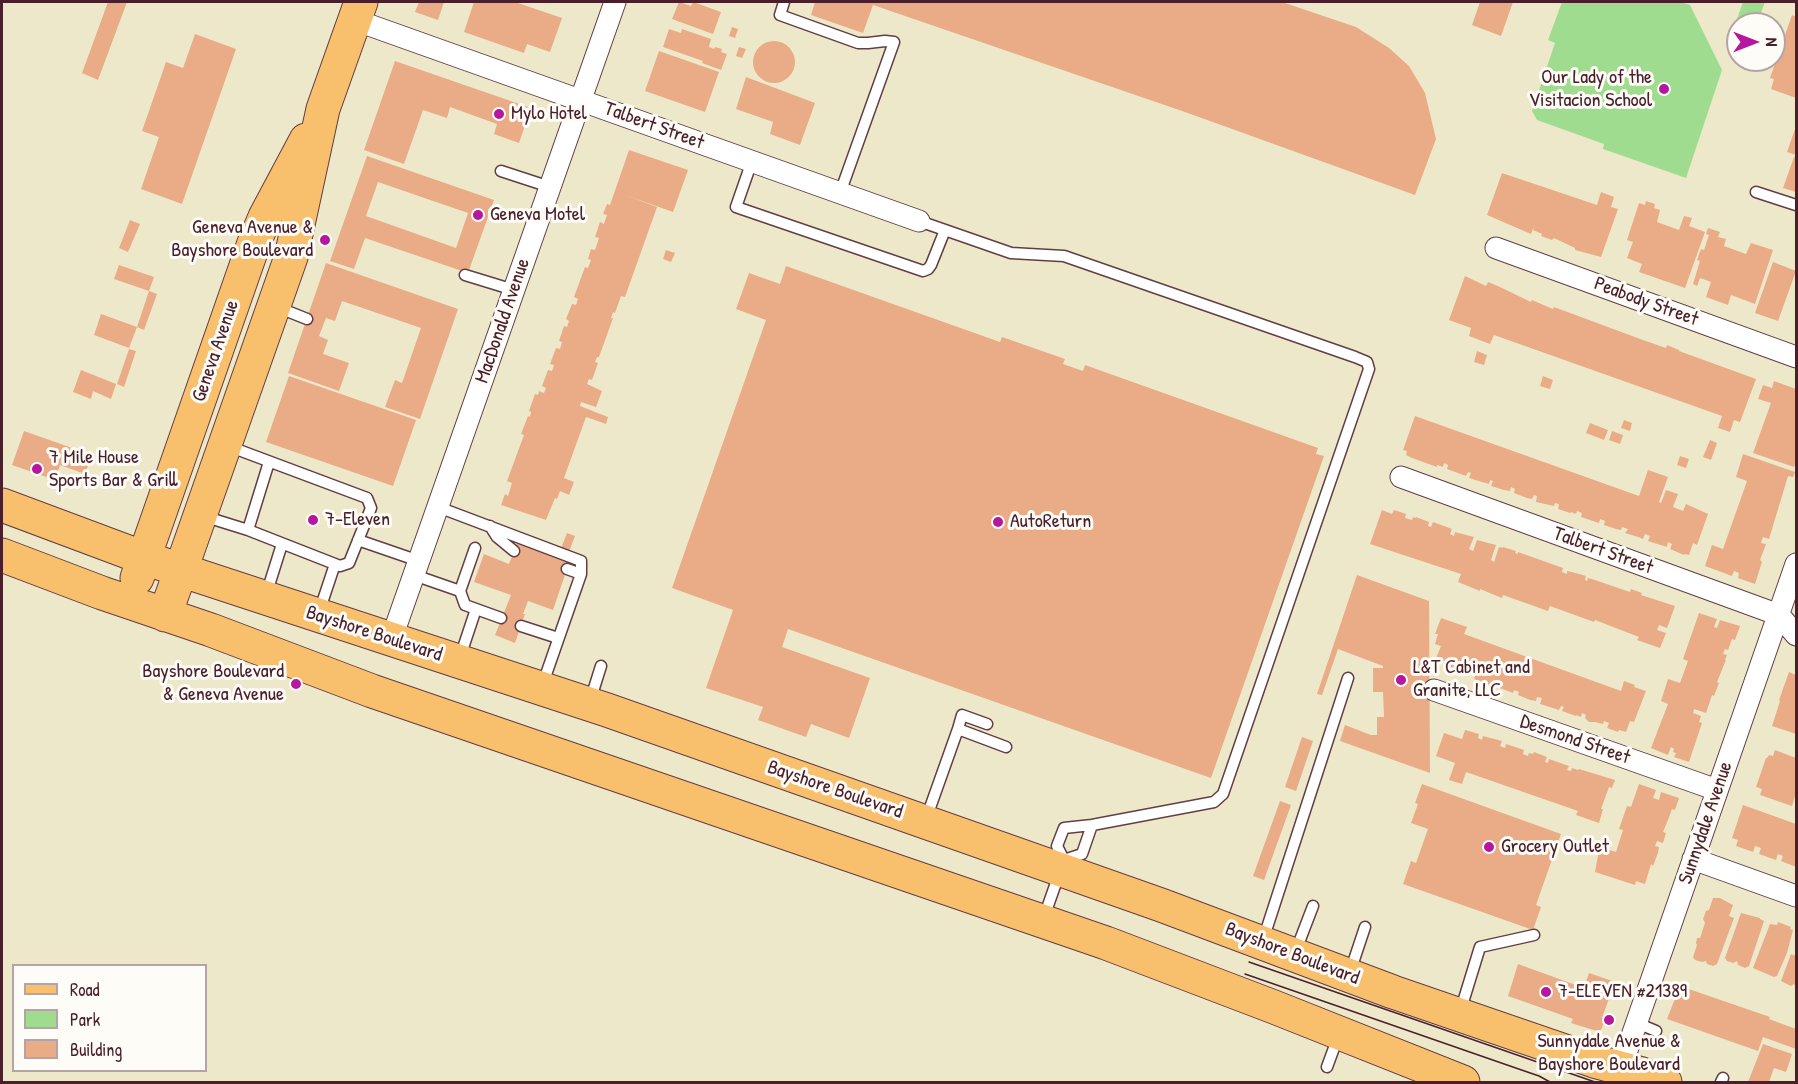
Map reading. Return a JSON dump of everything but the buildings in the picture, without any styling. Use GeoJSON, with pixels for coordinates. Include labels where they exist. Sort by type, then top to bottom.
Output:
{"type":"FeatureCollection","features":[{"type":"Feature","properties":{"kind":"main road","name":"Geneva Avenue"},"geometry":{"type":"LineString","coordinates":[[165,615],[291,257],[323,109],[358,10]]}},
{"type":"Feature","properties":{"kind":"main road","name":"Geneva Avenue"},"geometry":{"type":"LineString","coordinates":[[128,602],[254,243],[265,217],[323,109]]}},
{"type":"Feature","properties":{"kind":"main road","name":"Bayshore Boulevard"},"geometry":{"type":"LineString","coordinates":[[2,505],[144,558],[589,704],[925,822],[1062,865],[1349,976],[1594,1061],[1618,1075],[1665,1083]]}},
{"type":"Feature","properties":{"kind":"main road"},"geometry":{"type":"LineString","coordinates":[[2,555],[372,691],[1042,921],[1238,992],[1463,1083]]}},
{"type":"Feature","properties":{"kind":"street","name":"MacDonald Avenue"},"geometry":{"type":"LineString","coordinates":[[392,640],[615,2]]}},
{"type":"Feature","properties":{"kind":"street","name":"Talbert Street"},"geometry":{"type":"LineString","coordinates":[[358,10],[581,99],[919,220]]}},
{"type":"Feature","properties":{"kind":"street","name":"Peabody Street"},"geometry":{"type":"LineString","coordinates":[[1496,248],[1797,357]]}},
{"type":"Feature","properties":{"kind":"street","name":"Talbert Street"},"geometry":{"type":"LineString","coordinates":[[1401,477],[1779,615],[1797,635]]}},
{"type":"Feature","properties":{"kind":"street","name":"Sunnydale Avenue"},"geometry":{"type":"LineString","coordinates":[[1618,1075],[1646,1027],[1693,859],[1797,564]]}},
{"type":"Feature","properties":{"kind":"street","name":"Desmond Street"},"geometry":{"type":"LineString","coordinates":[[1434,690],[1717,790]]}},
{"type":"Feature","properties":{"kind":"street"},"geometry":{"type":"LineString","coordinates":[[1693,859],[1797,896]]}},
{"type":"Feature","properties":{"kind":"lane"},"geometry":{"type":"LineString","coordinates":[[784,2],[780,15],[858,43],[894,42],[840,193]]}},
{"type":"Feature","properties":{"kind":"lane"},"geometry":{"type":"LineString","coordinates":[[752,161],[736,207],[923,272],[931,265],[945,230]]}},
{"type":"Feature","properties":{"kind":"lane"},"geometry":{"type":"LineString","coordinates":[[501,171],[550,187]]}},
{"type":"Feature","properties":{"kind":"lane"},"geometry":{"type":"LineString","coordinates":[[1756,192],[1797,205]]}},
{"type":"Feature","properties":{"kind":"lane"},"geometry":{"type":"LineString","coordinates":[[919,220],[1011,253],[1064,256],[1355,357],[1367,362],[1370,369],[1223,794],[1214,802],[1092,825],[1064,828],[1057,846],[1062,865],[1042,921]]}},
{"type":"Feature","properties":{"kind":"lane"},"geometry":{"type":"LineString","coordinates":[[465,275],[514,290]]}},
{"type":"Feature","properties":{"kind":"lane"},"geometry":{"type":"LineString","coordinates":[[274,306],[307,319]]}},
{"type":"Feature","properties":{"kind":"lane"},"geometry":{"type":"LineString","coordinates":[[201,515],[248,530],[340,566],[350,563],[371,508],[367,498],[225,445]]}},
{"type":"Feature","properties":{"kind":"lane"},"geometry":{"type":"LineString","coordinates":[[248,530],[269,462]]}},
{"type":"Feature","properties":{"kind":"lane"},"geometry":{"type":"LineString","coordinates":[[438,507],[581,561],[581,574],[542,689]]}},
{"type":"Feature","properties":{"kind":"lane"},"geometry":{"type":"LineString","coordinates":[[490,526],[497,537],[514,551]]}},
{"type":"Feature","properties":{"kind":"lane"},"geometry":{"type":"LineString","coordinates":[[358,540],[460,591]]}},
{"type":"Feature","properties":{"kind":"lane"},"geometry":{"type":"LineString","coordinates":[[265,598],[282,544]]}},
{"type":"Feature","properties":{"kind":"lane"},"geometry":{"type":"LineString","coordinates":[[475,548],[460,591],[465,605],[501,618]]}},
{"type":"Feature","properties":{"kind":"lane"},"geometry":{"type":"LineString","coordinates":[[318,616],[335,564]]}},
{"type":"Feature","properties":{"kind":"lane"},"geometry":{"type":"LineString","coordinates":[[567,569],[581,574]]}},
{"type":"Feature","properties":{"kind":"lane"},"geometry":{"type":"LineString","coordinates":[[458,662],[476,609]]}},
{"type":"Feature","properties":{"kind":"lane"},"geometry":{"type":"LineString","coordinates":[[521,626],[558,638]]}},
{"type":"Feature","properties":{"kind":"lane"},"geometry":{"type":"LineString","coordinates":[[589,704],[601,666]]}},
{"type":"Feature","properties":{"kind":"lane"},"geometry":{"type":"LineString","coordinates":[[1262,943],[1348,678]]}},
{"type":"Feature","properties":{"kind":"lane"},"geometry":{"type":"LineString","coordinates":[[925,822],[962,715],[987,724]]}},
{"type":"Feature","properties":{"kind":"lane"},"geometry":{"type":"LineString","coordinates":[[958,729],[1006,747]]}},
{"type":"Feature","properties":{"kind":"lane"},"geometry":{"type":"LineString","coordinates":[[1062,865],[1082,854],[1092,825]]}},
{"type":"Feature","properties":{"kind":"lane"},"geometry":{"type":"LineString","coordinates":[[1294,955],[1312,906]]}},
{"type":"Feature","properties":{"kind":"lane"},"geometry":{"type":"LineString","coordinates":[[1349,976],[1365,927]]}},
{"type":"Feature","properties":{"kind":"lane"},"geometry":{"type":"LineString","coordinates":[[1459,1015],[1480,947],[1534,934]]}},
{"type":"Feature","properties":{"kind":"lane"},"geometry":{"type":"LineString","coordinates":[[1327,1066],[1339,1034]]}},
{"type":"Feature","properties":{"kind":"green space"},"geometry":{"type":"Polygon","coordinates":[[[1562,2],[1680,2],[1690,5],[1722,70],[1686,178],[1603,149],[1604,144],[1537,120],[1532,111],[1555,43],[1548,40],[1562,2]]]}},
{"type":"Feature","properties":{"kind":"green space"},"geometry":{"type":"Polygon","coordinates":[[[1743,2],[1765,2],[1761,12],[1739,12],[1743,2]]]}},
{"type":"Feature","properties":{"kind":"tram line"},"geometry":{"type":"LineString","coordinates":[[1249,962],[1595,1082]]}},
{"type":"Feature","properties":{"kind":"tram line"},"geometry":{"type":"LineString","coordinates":[[1245,974],[1539,1076],[1550,1082]]}},
{"type":"Feature","properties":{"kind":"place","name":"Our Lady of the Visitacion School"},"geometry":{"type":"Point","coordinates":[1664,89]}},
{"type":"Feature","properties":{"kind":"place","name":"Mylo Hotel"},"geometry":{"type":"Point","coordinates":[499,114]}},
{"type":"Feature","properties":{"kind":"place","name":"Geneva Motel"},"geometry":{"type":"Point","coordinates":[478,215]}},
{"type":"Feature","properties":{"kind":"place","name":"Geneva Avenue & Bayshore Boulevard"},"geometry":{"type":"Point","coordinates":[325,240]}},
{"type":"Feature","properties":{"kind":"place","name":"7 Mile House Sports Bar & Grill"},"geometry":{"type":"Point","coordinates":[37,469]}},
{"type":"Feature","properties":{"kind":"place","name":"7-Eleven"},"geometry":{"type":"Point","coordinates":[313,520]}},
{"type":"Feature","properties":{"kind":"place","name":"AutoReturn"},"geometry":{"type":"Point","coordinates":[998,522]}},
{"type":"Feature","properties":{"kind":"place","name":"L&T Cabinet and Granite, LLC"},"geometry":{"type":"Point","coordinates":[1401,680]}},
{"type":"Feature","properties":{"kind":"place","name":"Bayshore Boulevard & Geneva Avenue"},"geometry":{"type":"Point","coordinates":[296,684]}},
{"type":"Feature","properties":{"kind":"place","name":"Grocery Outlet"},"geometry":{"type":"Point","coordinates":[1489,847]}},
{"type":"Feature","properties":{"kind":"place","name":"7-ELEVEN #21389"},"geometry":{"type":"Point","coordinates":[1546,992]}},
{"type":"Feature","properties":{"kind":"place","name":"Sunnydale Avenue & Bayshore Boulevard"},"geometry":{"type":"Point","coordinates":[1609,1020]}}]}
